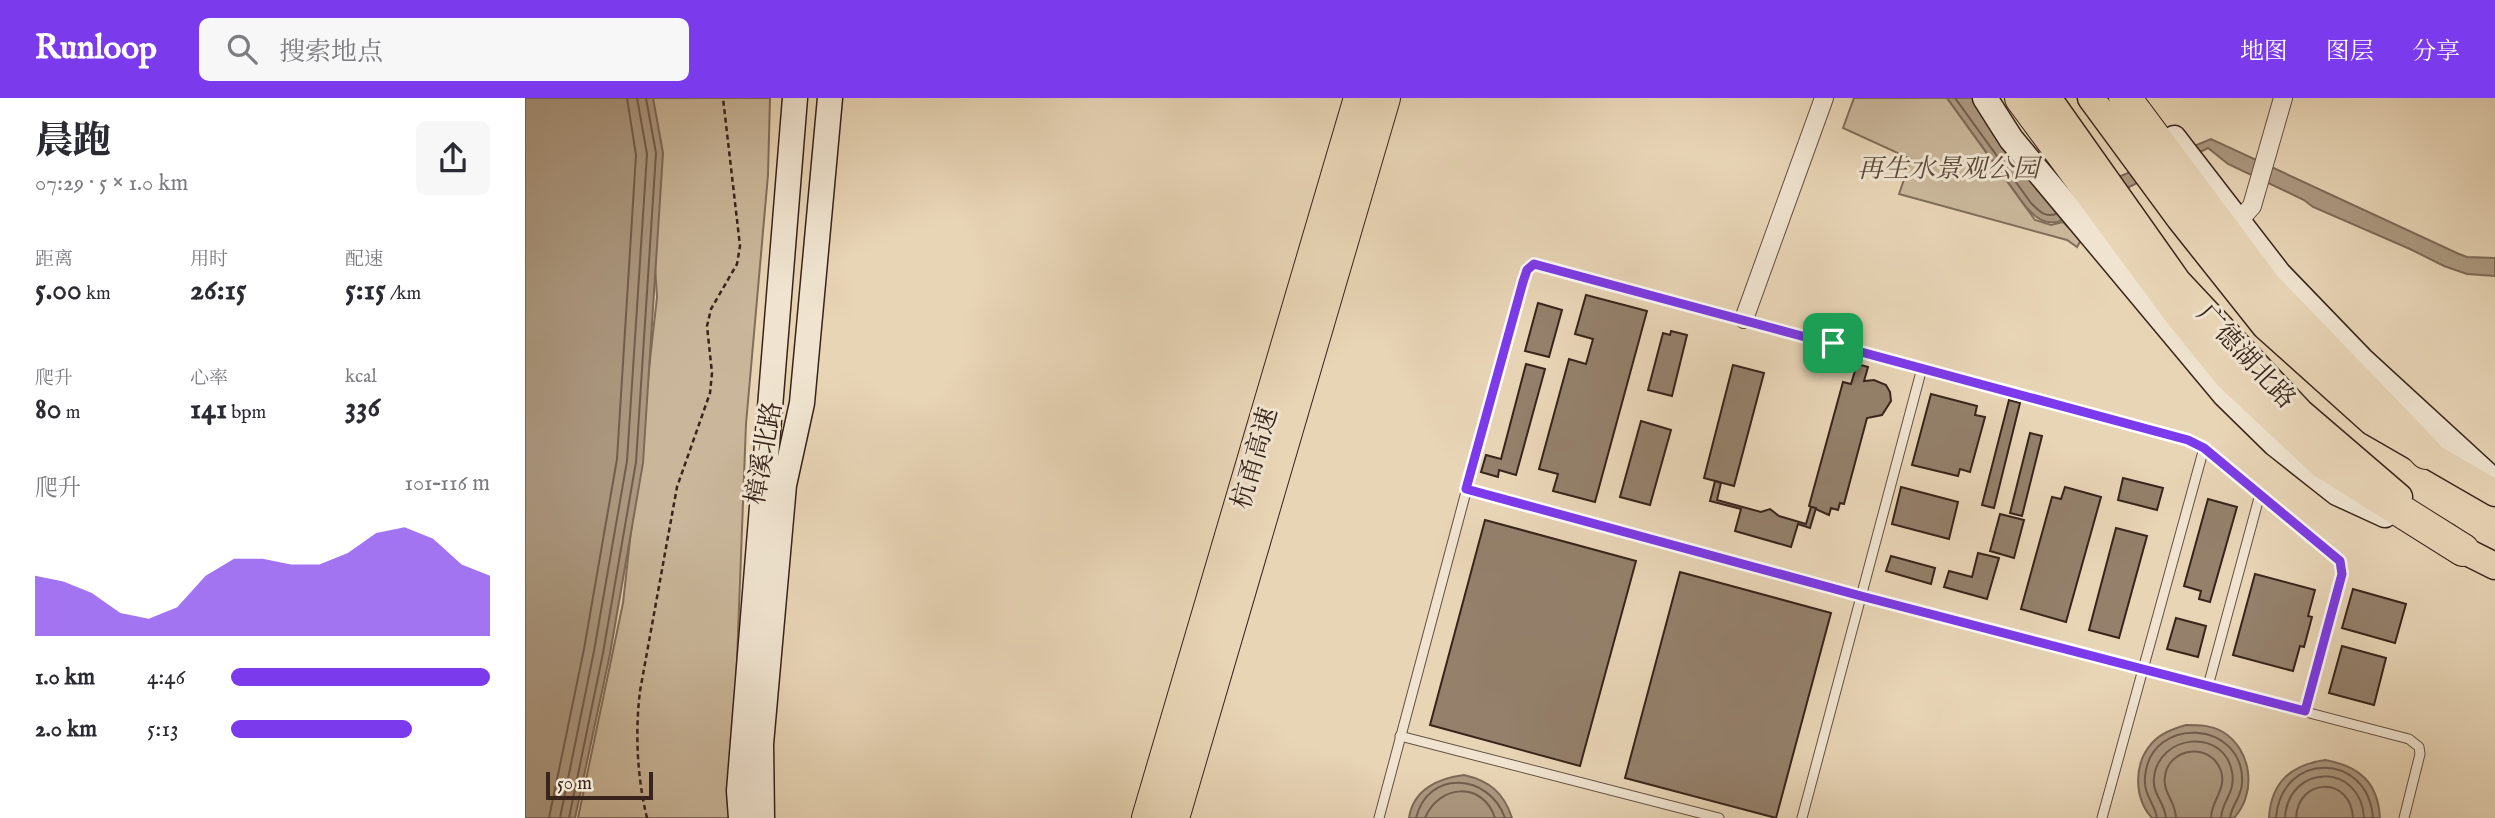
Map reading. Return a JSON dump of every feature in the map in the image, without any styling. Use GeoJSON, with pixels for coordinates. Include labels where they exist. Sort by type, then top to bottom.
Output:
{"type":"FeatureCollection","features":[{"type":"Feature","properties":{"kind":"highway","name":"杭甬高速"},"geometry":{"type":"LineString","coordinates":[[1148,818],[1360,98]]}},
{"type":"Feature","properties":{"kind":"highway","name":"杭甬高速"},"geometry":{"type":"LineString","coordinates":[[1173,818],[1384,98]]}},
{"type":"Feature","properties":{"kind":"highway"},"geometry":{"type":"LineString","coordinates":[[2021,98],[2116,229],[2229,374],[2323,462],[2463,550]]}},
{"type":"Feature","properties":{"kind":"highway"},"geometry":{"type":"LineString","coordinates":[[2125,98],[2265,286],[2426,453]]}},
{"type":"Feature","properties":{"kind":"main road","name":"广德湖北路"},"geometry":{"type":"LineString","coordinates":[[2048,98],[2178,282],[2300,412],[2463,550],[2495,566]]}},
{"type":"Feature","properties":{"kind":"main road","name":"广德湖北路"},"geometry":{"type":"LineString","coordinates":[[2091,98],[2180,219],[2265,326],[2372,422],[2495,493]]}},
{"type":"Feature","properties":{"kind":"street","name":"樟溪北路"},"geometry":{"type":"LineString","coordinates":[[741,818],[739,791],[795,98]]}},
{"type":"Feature","properties":{"kind":"street","name":"樟溪北路"},"geometry":{"type":"LineString","coordinates":[[762,818],[761,744],[784,485],[802,403],[830,98]]}},
{"type":"Feature","properties":{"kind":"street"},"geometry":{"type":"LineString","coordinates":[[1744,319],[1824,98]]}},
{"type":"Feature","properties":{"kind":"street"},"geometry":{"type":"LineString","coordinates":[[1985,98],[2011,139],[2225,395],[2275,444],[2337,493],[2463,550]]}},
{"type":"Feature","properties":{"kind":"street"},"geometry":{"type":"LineString","coordinates":[[2143,98],[2279,274],[2362,360],[2495,482]]}},
{"type":"Feature","properties":{"kind":"street"},"geometry":{"type":"LineString","coordinates":[[2238,222],[2252,206],[2283,98]]}},
{"type":"Feature","properties":{"kind":"lane"},"geometry":{"type":"LineString","coordinates":[[1379,818],[1523,282],[1527,270],[1534,264],[2188,440],[2204,448],[2336,555],[2343,566],[2305,711]]}},
{"type":"Feature","properties":{"kind":"lane"},"geometry":{"type":"LineString","coordinates":[[1802,818],[1922,368]]}},
{"type":"Feature","properties":{"kind":"lane"},"geometry":{"type":"LineString","coordinates":[[2102,818],[2204,448]]}},
{"type":"Feature","properties":{"kind":"lane"},"geometry":{"type":"LineString","coordinates":[[1466,489],[1861,596],[2409,739],[2419,747],[2420,754],[2404,818]]}},
{"type":"Feature","properties":{"kind":"lane"},"geometry":{"type":"LineString","coordinates":[[2208,686],[2260,494]]}},
{"type":"Feature","properties":{"kind":"lane"},"geometry":{"type":"LineString","coordinates":[[1400,736],[1687,814],[1719,818]]}},
{"type":"Feature","properties":{"kind":"path"},"geometry":{"type":"LineString","coordinates":[[647,818],[639,768],[640,691],[677,487],[710,393],[712,373],[707,326],[711,309],[737,264],[740,246],[723,98]]}},
{"type":"Feature","properties":{"kind":"green space"},"geometry":{"type":"Polygon","coordinates":[[[644,98],[770,98],[768,175],[746,424],[731,818],[578,818],[623,603],[657,297],[644,98]]]}},
{"type":"Feature","properties":{"kind":"green space","name":"再生水景观公园"},"geometry":{"type":"Polygon","coordinates":[[[1854,98],[1947,98],[2035,220],[2051,225],[2063,222],[2081,240],[2077,247],[2067,240],[1899,194],[1911,159],[1843,128],[1854,98]]]}},
{"type":"Feature","properties":{"kind":"water"},"geometry":{"type":"Polygon","coordinates":[[[525,98],[653,98],[663,153],[643,463],[610,654],[575,818],[525,818],[525,98]]]}},
{"type":"Feature","properties":{"kind":"water"},"geometry":{"type":"Polygon","coordinates":[[[1947,98],[1974,98],[2057,202],[2211,139],[2459,254],[2495,258],[2495,276],[2467,274],[2444,266],[2313,207],[2304,200],[2228,164],[2208,148],[2058,222],[2044,221],[2026,207],[1947,98]]]}},
{"type":"Feature","properties":{"kind":"water"},"geometry":{"type":"Polygon","coordinates":[[[2186,725],[2205,726],[2223,732],[2240,750],[2248,772],[2248,785],[2246,797],[2234,818],[2152,818],[2146,810],[2139,791],[2141,761],[2159,737],[2186,725]]]}},
{"type":"Feature","properties":{"kind":"water"},"geometry":{"type":"Polygon","coordinates":[[[2325,760],[2357,771],[2365,778],[2375,795],[2380,818],[2269,818],[2274,794],[2285,777],[2302,766],[2325,760]]]}},
{"type":"Feature","properties":{"kind":"water"},"geometry":{"type":"Polygon","coordinates":[[[1464,775],[1495,789],[1512,818],[1409,818],[1411,808],[1428,787],[1445,779],[1464,775]]]}},
{"type":"Feature","properties":{"kind":"building"},"geometry":{"type":"Polygon","coordinates":[[[1586,295],[1647,311],[1595,502],[1553,491],[1558,474],[1539,469],[1569,359],[1586,364],[1593,339],[1575,334],[1586,295]]]}},
{"type":"Feature","properties":{"kind":"building"},"geometry":{"type":"Polygon","coordinates":[[[1538,303],[1562,310],[1549,357],[1525,351],[1538,303]]]}},
{"type":"Feature","properties":{"kind":"building"},"geometry":{"type":"Polygon","coordinates":[[[1671,331],[1687,335],[1672,396],[1648,390],[1663,333],[1670,335],[1671,331]]]}},
{"type":"Feature","properties":{"kind":"building"},"geometry":{"type":"Polygon","coordinates":[[[1526,364],[1545,369],[1516,475],[1499,470],[1498,477],[1481,472],[1486,455],[1501,459],[1526,364]]]}},
{"type":"Feature","properties":{"kind":"building"},"geometry":{"type":"Polygon","coordinates":[[[1857,364],[1868,367],[1864,381],[1874,380],[1886,385],[1891,401],[1882,415],[1867,418],[1844,504],[1840,503],[1838,510],[1831,508],[1829,515],[1809,506],[1843,382],[1851,384],[1857,364]]]}},
{"type":"Feature","properties":{"kind":"building"},"geometry":{"type":"Polygon","coordinates":[[[1733,365],[1764,373],[1734,486],[1704,478],[1733,365]]]}},
{"type":"Feature","properties":{"kind":"building"},"geometry":{"type":"Polygon","coordinates":[[[1931,394],[1977,406],[1975,415],[1985,417],[1970,472],[1960,469],[1958,476],[1912,465],[1931,394]]]}},
{"type":"Feature","properties":{"kind":"building"},"geometry":{"type":"Polygon","coordinates":[[[2009,400],[2020,403],[1994,508],[1982,505],[2009,400]]]}},
{"type":"Feature","properties":{"kind":"building"},"geometry":{"type":"Polygon","coordinates":[[[1641,421],[1671,430],[1650,505],[1620,497],[1641,421]]]}},
{"type":"Feature","properties":{"kind":"building"},"geometry":{"type":"Polygon","coordinates":[[[2030,433],[2042,436],[2022,516],[2010,513],[2030,433]]]}},
{"type":"Feature","properties":{"kind":"building"},"geometry":{"type":"Polygon","coordinates":[[[2123,478],[2163,488],[2157,510],[2118,500],[2123,478]]]}},
{"type":"Feature","properties":{"kind":"building"},"geometry":{"type":"Polygon","coordinates":[[[1715,481],[1721,483],[1717,500],[1761,512],[1770,509],[1779,516],[1806,524],[1811,507],[1816,508],[1810,528],[1798,524],[1791,547],[1735,531],[1741,509],[1710,501],[1715,481]]]}},
{"type":"Feature","properties":{"kind":"building"},"geometry":{"type":"Polygon","coordinates":[[[1901,487],[1958,502],[1949,539],[1892,524],[1901,487]]]}},
{"type":"Feature","properties":{"kind":"building"},"geometry":{"type":"Polygon","coordinates":[[[2065,487],[2101,497],[2066,622],[2021,609],[2052,497],[2061,499],[2065,487]]]}},
{"type":"Feature","properties":{"kind":"building"},"geometry":{"type":"Polygon","coordinates":[[[2208,499],[2237,507],[2210,602],[2199,599],[2201,591],[2184,586],[2208,499]]]}},
{"type":"Feature","properties":{"kind":"building"},"geometry":{"type":"Polygon","coordinates":[[[2000,514],[2024,520],[2014,558],[1990,551],[2000,514]]]}},
{"type":"Feature","properties":{"kind":"building"},"geometry":{"type":"Polygon","coordinates":[[[1485,520],[1636,561],[1580,766],[1430,725],[1485,520]]]}},
{"type":"Feature","properties":{"kind":"building"},"geometry":{"type":"Polygon","coordinates":[[[2116,528],[2147,536],[2119,638],[2089,630],[2116,528]]]}},
{"type":"Feature","properties":{"kind":"building"},"geometry":{"type":"Polygon","coordinates":[[[1978,553],[1999,558],[1987,599],[1944,587],[1949,571],[1972,577],[1978,553]]]}},
{"type":"Feature","properties":{"kind":"building"},"geometry":{"type":"Polygon","coordinates":[[[1891,556],[1935,568],[1931,584],[1886,571],[1891,556]]]}},
{"type":"Feature","properties":{"kind":"building"},"geometry":{"type":"Polygon","coordinates":[[[1680,572],[1831,613],[1776,818],[1625,778],[1680,572]]]}},
{"type":"Feature","properties":{"kind":"building"},"geometry":{"type":"Polygon","coordinates":[[[2255,574],[2315,590],[2308,616],[2312,617],[2304,647],[2300,646],[2293,671],[2233,655],[2255,574]]]}},
{"type":"Feature","properties":{"kind":"building"},"geometry":{"type":"Polygon","coordinates":[[[2353,589],[2406,604],[2395,643],[2342,628],[2353,589]]]}},
{"type":"Feature","properties":{"kind":"building"},"geometry":{"type":"Polygon","coordinates":[[[2176,618],[2206,626],[2198,657],[2167,649],[2176,618]]]}},
{"type":"Feature","properties":{"kind":"building"},"geometry":{"type":"Polygon","coordinates":[[[2342,646],[2386,658],[2374,705],[2329,693],[2342,646]]]}},
{"type":"Feature","properties":{"kind":"route"},"geometry":{"type":"LineString","coordinates":[[1534,264],[1833,343],[2188,440],[2204,448],[2336,555],[2343,566],[2305,711],[1861,596],[1466,489],[1523,282],[1527,270],[1534,264]]}}]}
